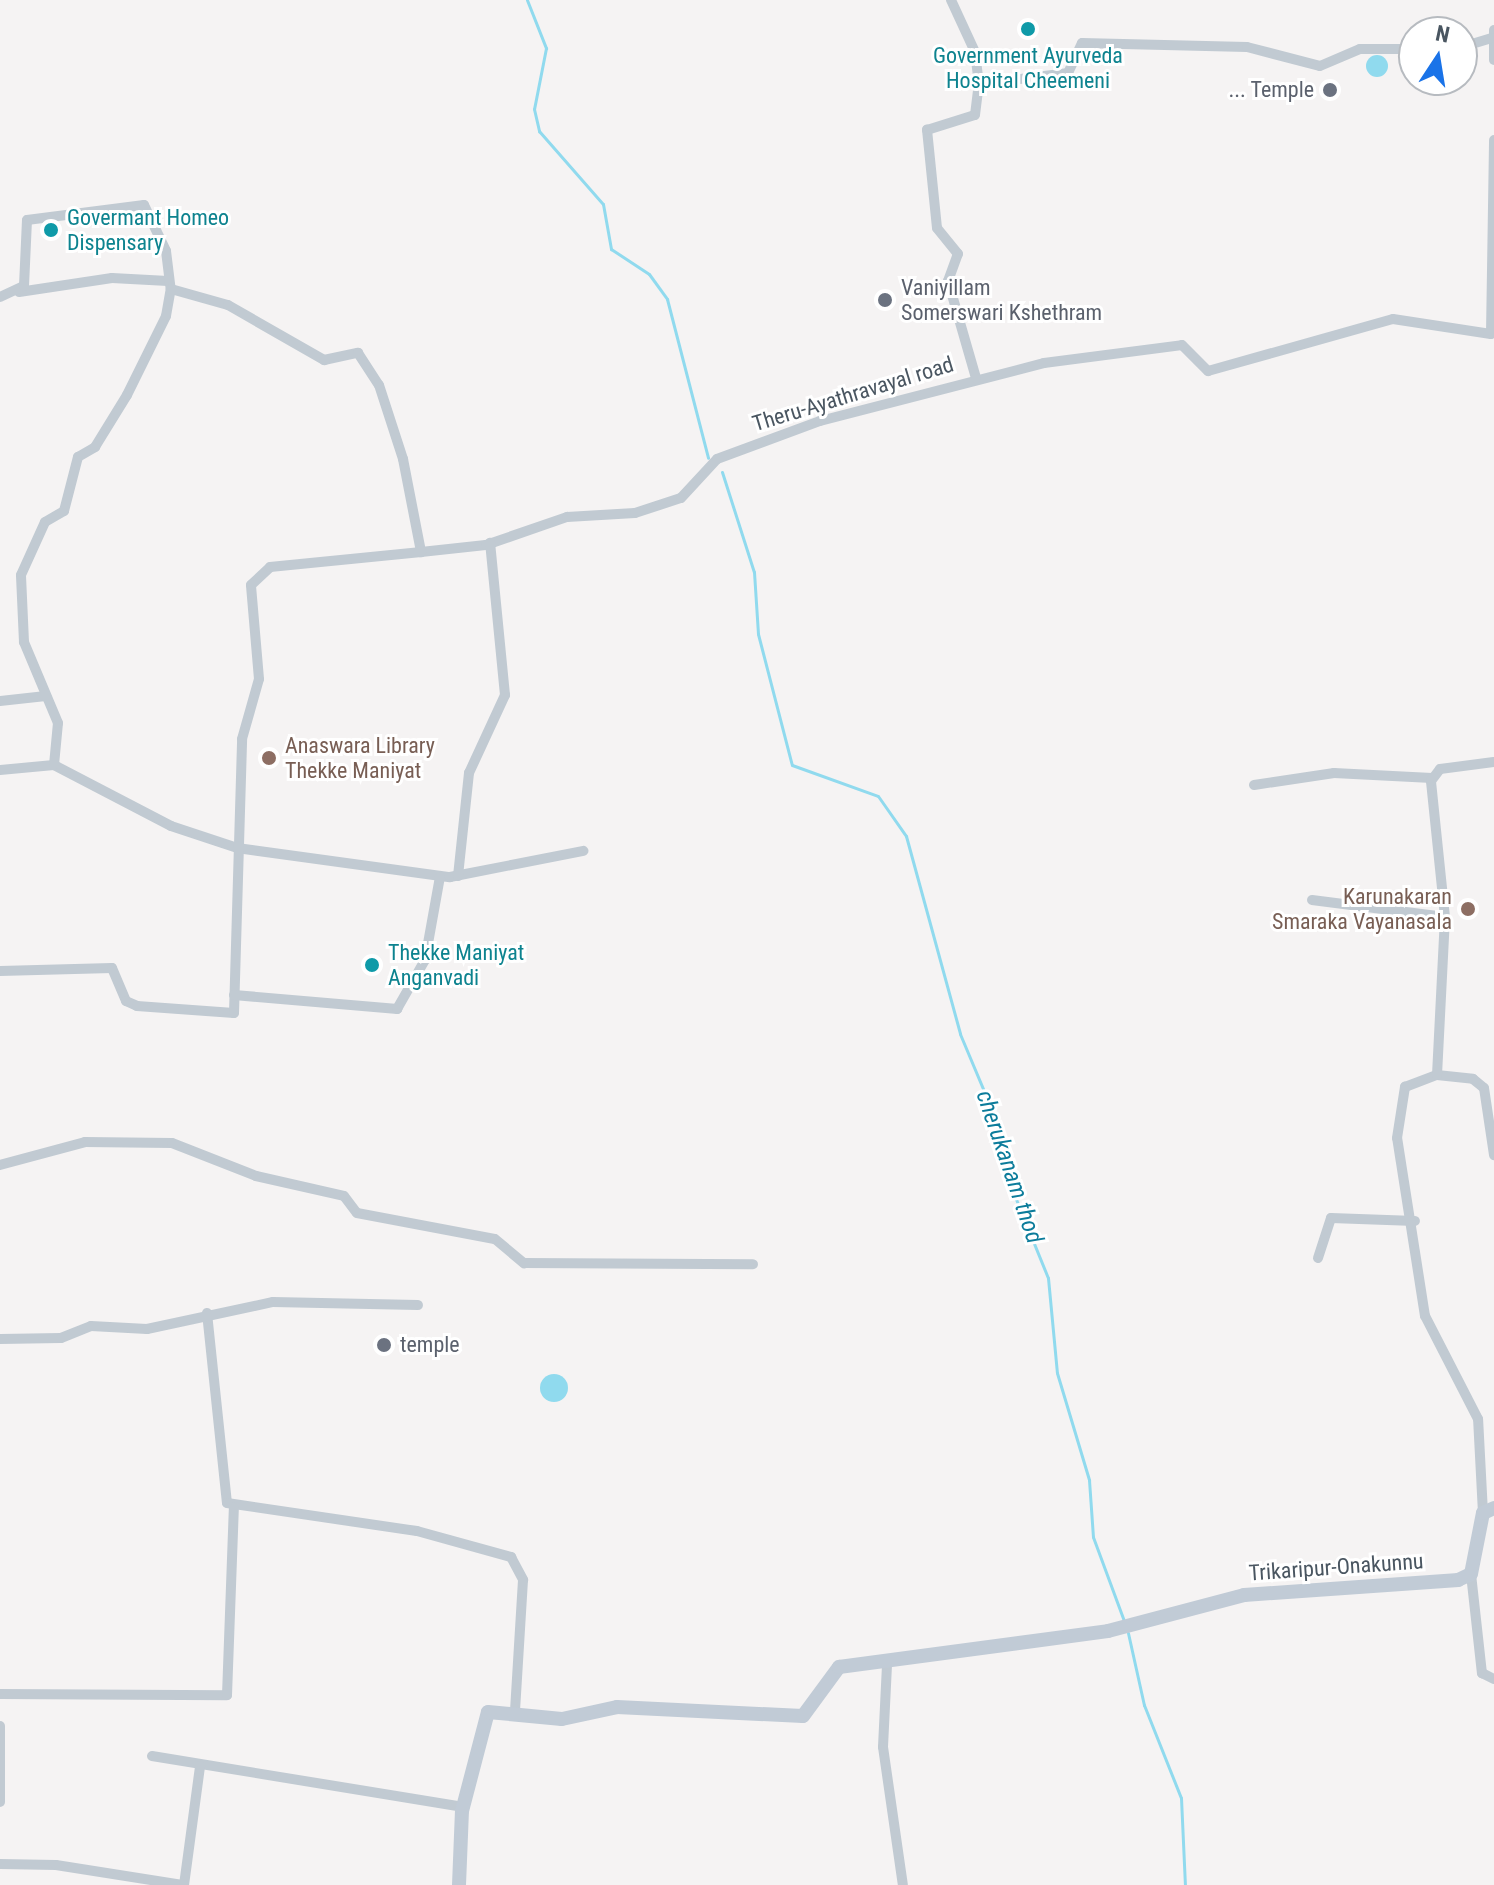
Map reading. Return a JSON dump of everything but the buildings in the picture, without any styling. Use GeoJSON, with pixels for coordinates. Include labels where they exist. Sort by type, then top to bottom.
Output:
{"type":"FeatureCollection","features":[{"type":"Feature","properties":{"kind":"street"},"geometry":{"type":"LineString","coordinates":[[951,0],[975,52],[979,84],[975,115],[927,130],[937,228],[958,254],[948,281],[976,378]]}},
{"type":"Feature","properties":{"kind":"street"},"geometry":{"type":"LineString","coordinates":[[1493,34],[1494,60]]}},
{"type":"Feature","properties":{"kind":"street"},"geometry":{"type":"LineString","coordinates":[[979,84],[1068,73],[1082,43],[1234,45],[1293,63],[1320,66],[1360,49],[1398,49]]}},
{"type":"Feature","properties":{"kind":"street","name":"Theru-Ayathravayal road"},"geometry":{"type":"LineString","coordinates":[[237,848],[243,719],[259,686],[251,585],[270,567],[490,543],[555,520],[635,513],[681,498],[717,459],[820,421],[976,378],[1182,345],[1208,371],[1393,319],[1492,339],[1494,140]]}},
{"type":"Feature","properties":{"kind":"street"},"geometry":{"type":"LineString","coordinates":[[19,292],[27,220],[144,205],[166,251],[170,285],[166,316],[127,395],[95,447],[78,457],[64,511],[45,522],[21,575],[22,633],[58,723],[54,765]]}},
{"type":"Feature","properties":{"kind":"street"},"geometry":{"type":"LineString","coordinates":[[0,297],[112,278],[170,285],[228,305],[324,360],[358,353],[379,385],[403,459],[421,552]]}},
{"type":"Feature","properties":{"kind":"street"},"geometry":{"type":"LineString","coordinates":[[458,876],[469,773],[505,695],[490,543]]}},
{"type":"Feature","properties":{"kind":"street"},"geometry":{"type":"LineString","coordinates":[[0,701],[46,696]]}},
{"type":"Feature","properties":{"kind":"street"},"geometry":{"type":"LineString","coordinates":[[1437,1075],[1445,917],[1432,778],[1440,769],[1494,762]]}},
{"type":"Feature","properties":{"kind":"street"},"geometry":{"type":"LineString","coordinates":[[0,770],[54,765],[171,826],[237,848],[440,877],[583,851]]}},
{"type":"Feature","properties":{"kind":"street"},"geometry":{"type":"LineString","coordinates":[[1254,785],[1334,773],[1432,778]]}},
{"type":"Feature","properties":{"kind":"street"},"geometry":{"type":"LineString","coordinates":[[0,971],[112,968],[126,1001],[137,1006],[234,1013],[237,848]]}},
{"type":"Feature","properties":{"kind":"street"},"geometry":{"type":"LineString","coordinates":[[234,995],[397,1009],[425,960],[440,877]]}},
{"type":"Feature","properties":{"kind":"street"},"geometry":{"type":"LineString","coordinates":[[1312,900],[1445,917]]}},
{"type":"Feature","properties":{"kind":"street"},"geometry":{"type":"LineString","coordinates":[[1494,1155],[1484,1088],[1473,1079],[1437,1075],[1415,1078],[1401,1097],[1397,1138],[1415,1221],[1425,1316],[1478,1419],[1488,1511],[1471,1574],[1482,1673],[1494,1679]]}},
{"type":"Feature","properties":{"kind":"street"},"geometry":{"type":"LineString","coordinates":[[0,1165],[85,1142],[172,1143],[256,1176],[344,1196],[357,1213],[495,1239],[524,1263],[753,1264]]}},
{"type":"Feature","properties":{"kind":"street"},"geometry":{"type":"LineString","coordinates":[[1318,1258],[1331,1218],[1415,1221]]}},
{"type":"Feature","properties":{"kind":"street"},"geometry":{"type":"LineString","coordinates":[[0,1339],[61,1338],[91,1326],[147,1329],[207,1313],[309,1300],[418,1305]]}},
{"type":"Feature","properties":{"kind":"street"},"geometry":{"type":"LineString","coordinates":[[207,1313],[227,1503],[234,1507],[417,1531],[511,1557],[523,1580],[515,1711],[488,1712],[481,1720],[462,1807],[457,1885]]}},
{"type":"Feature","properties":{"kind":"street"},"geometry":{"type":"LineString","coordinates":[[0,1694],[227,1695],[234,1507]]}},
{"type":"Feature","properties":{"kind":"street","name":"Trikaripur-Onakunnu"},"geometry":{"type":"LineString","coordinates":[[515,1711],[562,1719],[617,1707],[803,1716],[839,1667],[887,1665],[1108,1631],[1244,1595],[1471,1574]]}},
{"type":"Feature","properties":{"kind":"street"},"geometry":{"type":"LineString","coordinates":[[887,1665],[883,1747],[903,1885]]}},
{"type":"Feature","properties":{"kind":"street"},"geometry":{"type":"LineString","coordinates":[[0,1726],[0,1802]]}},
{"type":"Feature","properties":{"kind":"street"},"geometry":{"type":"LineString","coordinates":[[152,1756],[462,1807]]}},
{"type":"Feature","properties":{"kind":"street"},"geometry":{"type":"LineString","coordinates":[[0,1864],[71,1867],[183,1885],[200,1766]]}},
{"type":"Feature","properties":{"kind":"water"},"geometry":{"type":"Polygon","coordinates":[[[1373,55],[1381,55],[1388,66],[1381,77],[1373,77],[1366,70],[1366,62],[1373,55]]]}},
{"type":"Feature","properties":{"kind":"water"},"geometry":{"type":"Polygon","coordinates":[[[554,1374],[564,1378],[568,1388],[564,1398],[554,1402],[544,1398],[540,1388],[544,1378],[554,1374]]]}},
{"type":"Feature","properties":{"kind":"waterway","name":"cherukanam thod"},"geometry":{"type":"LineString","coordinates":[[527,0],[546,48],[534,109],[539,131],[603,204],[611,249],[649,274],[667,299],[708,458]]}},
{"type":"Feature","properties":{"kind":"waterway","name":"cherukanam thod"},"geometry":{"type":"LineString","coordinates":[[722,472],[754,572],[758,634],[792,765],[878,796],[906,836],[960,1034],[1007,1146],[1007,1177],[1048,1278],[1057,1373],[1089,1480],[1093,1537],[1124,1621]]}},
{"type":"Feature","properties":{"kind":"waterway","name":"cherukanam thod"},"geometry":{"type":"LineString","coordinates":[[1128,1633],[1144,1705],[1181,1798],[1185,1885]]}},
{"type":"Feature","properties":{"kind":"place","name":"Government Ayurveda Hospital Cheemeni"},"geometry":{"type":"Point","coordinates":[1028,29]}},
{"type":"Feature","properties":{"kind":"place","name":"... Temple"},"geometry":{"type":"Point","coordinates":[1330,90]}},
{"type":"Feature","properties":{"kind":"place","name":"Govermant Homeo Dispensary"},"geometry":{"type":"Point","coordinates":[51,230]}},
{"type":"Feature","properties":{"kind":"place","name":"Vaniyillam Somerswari Kshethram"},"geometry":{"type":"Point","coordinates":[885,300]}},
{"type":"Feature","properties":{"kind":"place","name":"Anaswara Library Thekke Maniyat"},"geometry":{"type":"Point","coordinates":[269,758]}},
{"type":"Feature","properties":{"kind":"place","name":"Karunakaran Smaraka Vayanasala"},"geometry":{"type":"Point","coordinates":[1468,909]}},
{"type":"Feature","properties":{"kind":"place","name":"Thekke Maniyat Anganvadi"},"geometry":{"type":"Point","coordinates":[372,965]}},
{"type":"Feature","properties":{"kind":"place","name":"temple"},"geometry":{"type":"Point","coordinates":[384,1345]}}]}
